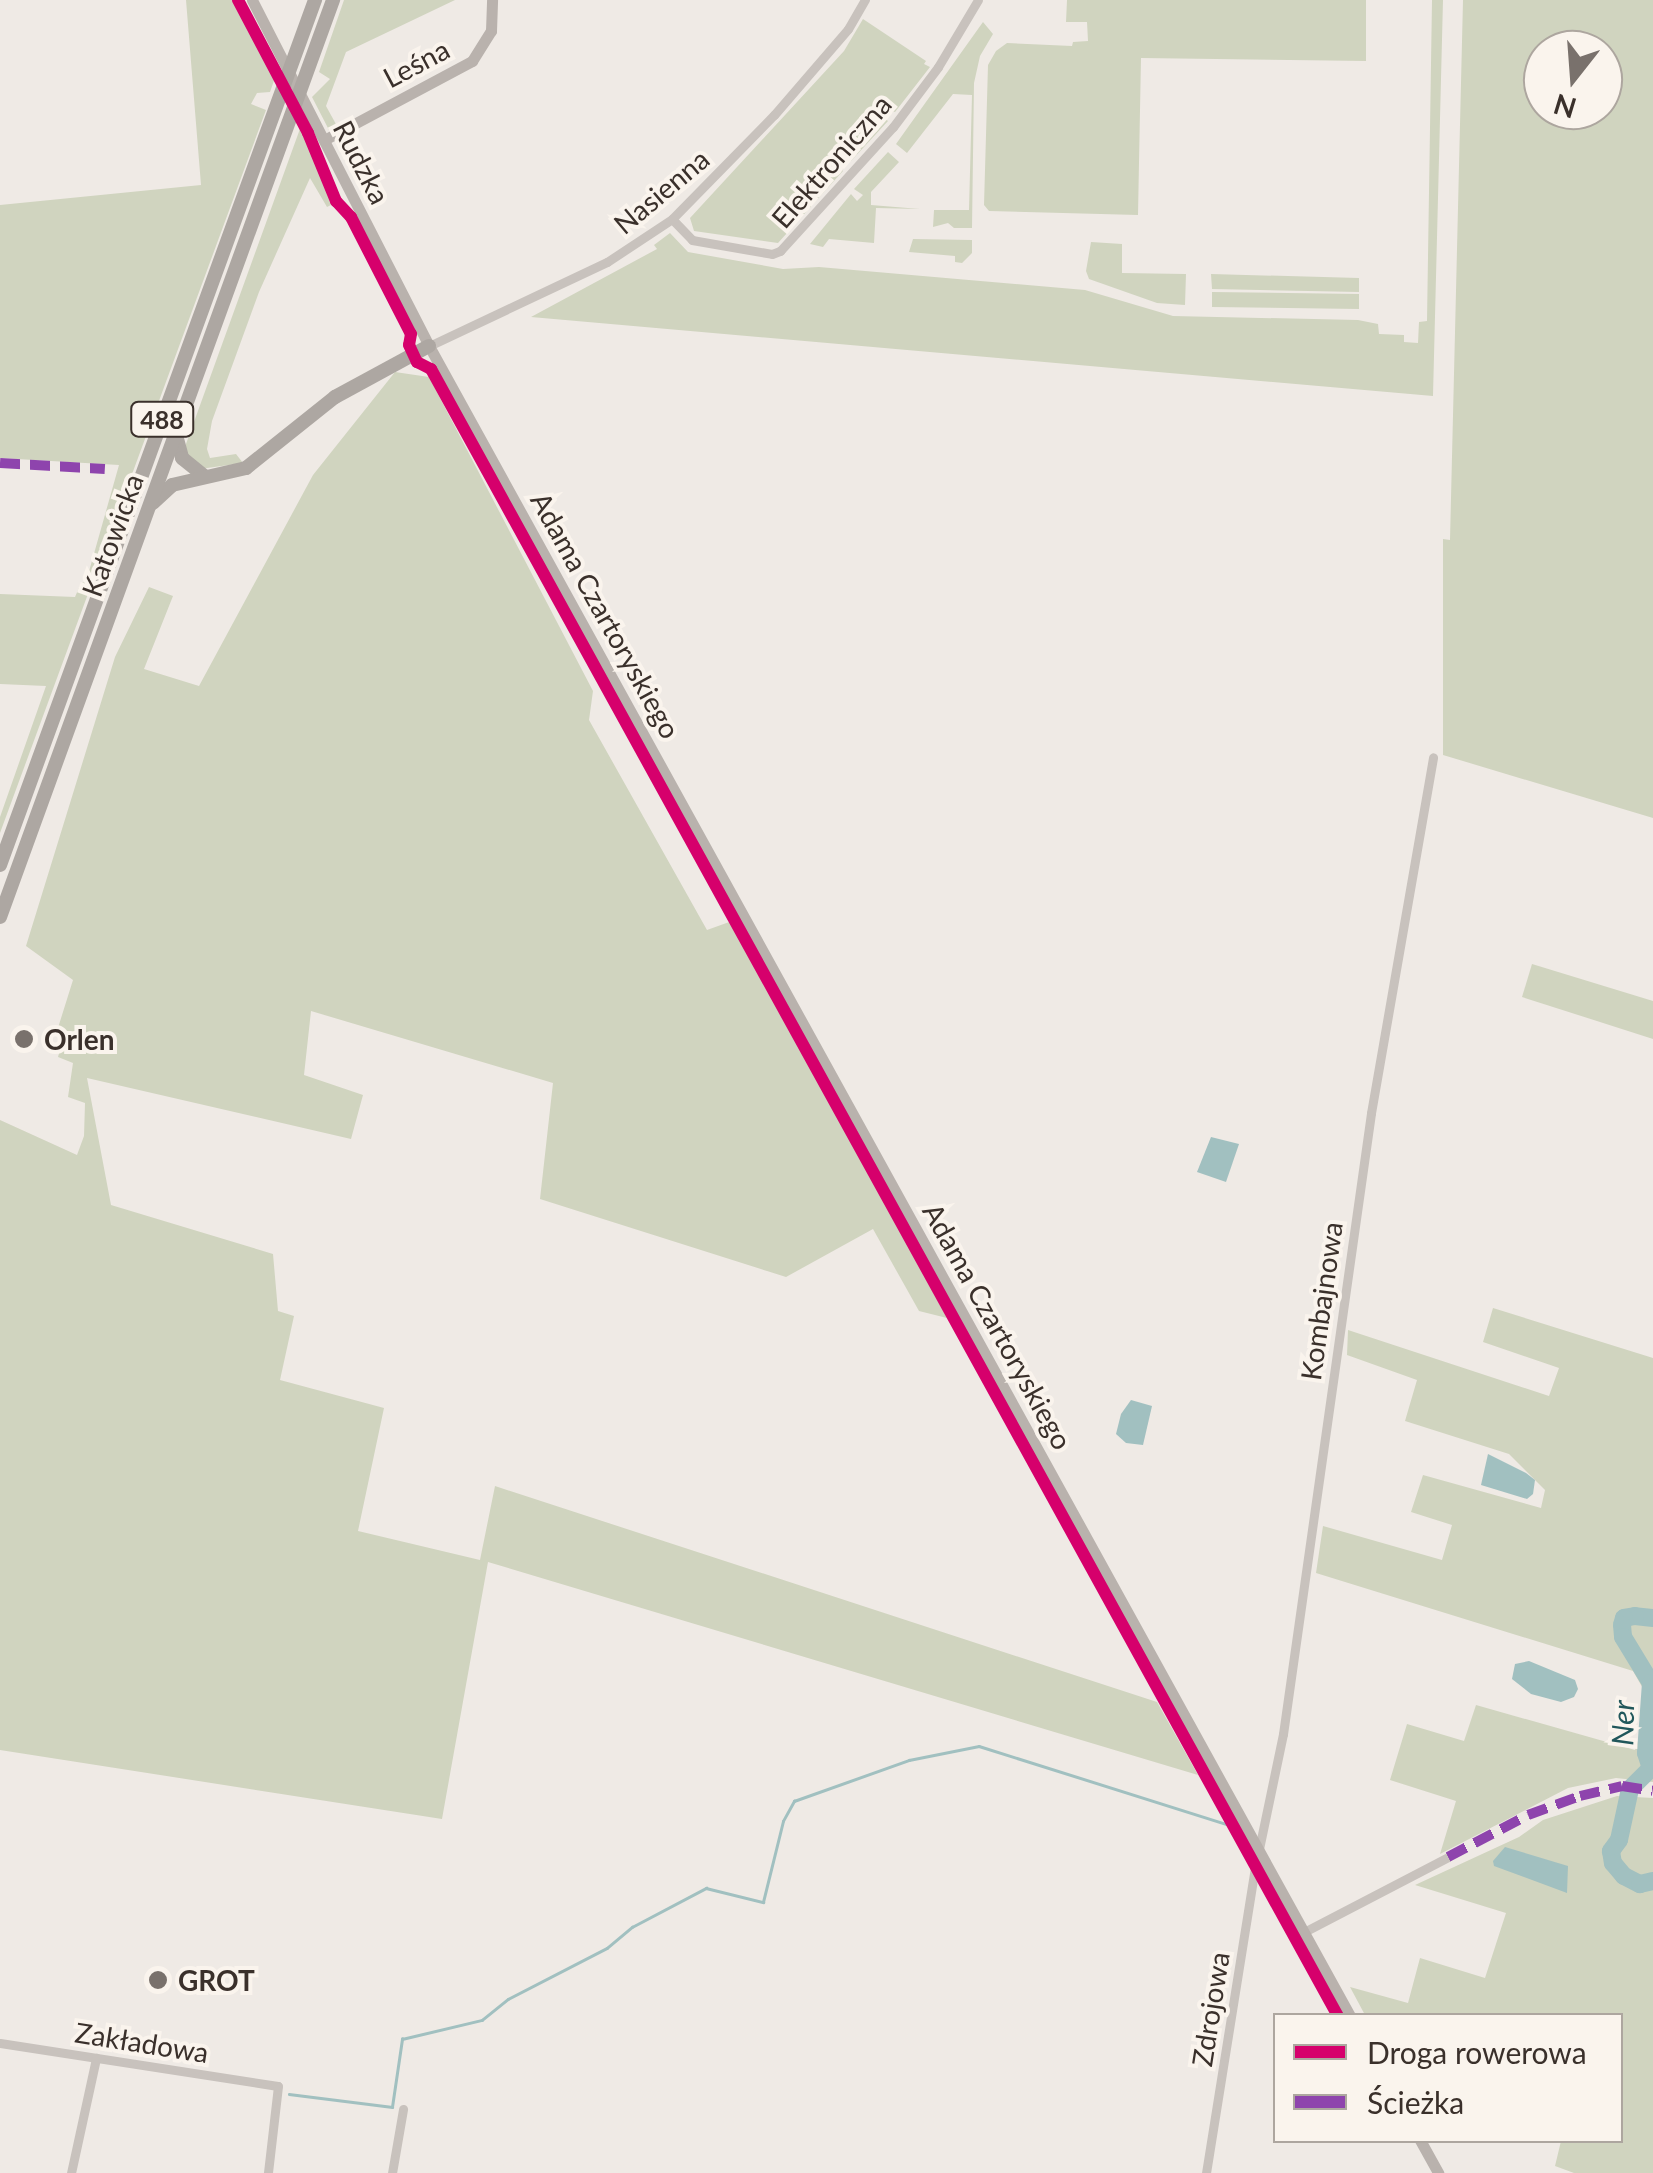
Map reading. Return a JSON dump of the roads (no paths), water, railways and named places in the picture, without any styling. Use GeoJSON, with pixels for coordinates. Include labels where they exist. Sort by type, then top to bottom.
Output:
{"type":"FeatureCollection","features":[{"type":"Feature","properties":{"kind":"main road","name":"Katowicka"},"geometry":{"type":"LineString","coordinates":[[0,865],[315,0]]}},
{"type":"Feature","properties":{"kind":"main road","name":"Katowicka"},"geometry":{"type":"LineString","coordinates":[[0,916],[333,0]]}},
{"type":"Feature","properties":{"kind":"main road"},"geometry":{"type":"LineString","coordinates":[[148,509],[172,484],[246,468],[335,397],[429,346]]}},
{"type":"Feature","properties":{"kind":"main road"},"geometry":{"type":"LineString","coordinates":[[176,432],[182,458],[205,476]]}},
{"type":"Feature","properties":{"kind":"street","name":"Rudzka"},"geometry":{"type":"LineString","coordinates":[[252,0],[429,346]]}},
{"type":"Feature","properties":{"kind":"street","name":"Leśna"},"geometry":{"type":"LineString","coordinates":[[324,140],[472,61],[492,31],[492,0]]}},
{"type":"Feature","properties":{"kind":"street","name":"Nasienna"},"geometry":{"type":"LineString","coordinates":[[429,346],[607,262],[672,219],[774,116],[848,29],[866,0]]}},
{"type":"Feature","properties":{"kind":"street","name":"Elektroniczna"},"geometry":{"type":"LineString","coordinates":[[672,219],[692,240],[772,254],[780,251],[893,127],[938,67],[978,0]]}},
{"type":"Feature","properties":{"kind":"street","name":"Adama Czartoryskiego"},"geometry":{"type":"LineString","coordinates":[[429,346],[1348,2013]]}},
{"type":"Feature","properties":{"kind":"street","name":"Kombajnowa"},"geometry":{"type":"LineString","coordinates":[[1260,1853],[1283,1734],[1370,1114],[1433,757]]}},
{"type":"Feature","properties":{"kind":"street","name":"Zdrojowa"},"geometry":{"type":"LineString","coordinates":[[1206,2173],[1260,1853]]}},
{"type":"Feature","properties":{"kind":"street"},"geometry":{"type":"LineString","coordinates":[[1304,1932],[1448,1857]]}},
{"type":"Feature","properties":{"kind":"street","name":"Zakładowa"},"geometry":{"type":"LineString","coordinates":[[0,2043],[278,2086],[268,2173]]}},
{"type":"Feature","properties":{"kind":"street"},"geometry":{"type":"LineString","coordinates":[[72,2173],[96,2058]]}},
{"type":"Feature","properties":{"kind":"street"},"geometry":{"type":"LineString","coordinates":[[392,2173],[403,2109]]}},
{"type":"Feature","properties":{"kind":"street"},"geometry":{"type":"LineString","coordinates":[[1422,2143],[1438,2173]]}},
{"type":"Feature","properties":{"kind":"water"},"geometry":{"type":"Polygon","coordinates":[[[1211,1137],[1239,1144],[1226,1182],[1197,1172],[1211,1137]]]}},
{"type":"Feature","properties":{"kind":"water"},"geometry":{"type":"Polygon","coordinates":[[[1131,1400],[1152,1406],[1143,1445],[1126,1443],[1116,1434],[1121,1414],[1131,1400]]]}},
{"type":"Feature","properties":{"kind":"water"},"geometry":{"type":"Polygon","coordinates":[[[1488,1454],[1535,1480],[1533,1494],[1527,1499],[1481,1485],[1488,1454]]]}},
{"type":"Feature","properties":{"kind":"water"},"geometry":{"type":"Polygon","coordinates":[[[1529,1661],[1575,1680],[1578,1689],[1574,1697],[1561,1702],[1531,1694],[1512,1679],[1515,1664],[1529,1661]]]}},
{"type":"Feature","properties":{"kind":"water"},"geometry":{"type":"Polygon","coordinates":[[[1505,1847],[1568,1866],[1567,1893],[1494,1866],[1493,1861],[1505,1847]]]}},
{"type":"Feature","properties":{"kind":"waterway","name":"Ner"},"geometry":{"type":"LineString","coordinates":[[1653,1618],[1624,1618],[1622,1625],[1623,1637],[1651,1683],[1646,1753],[1651,1768],[1630,1789],[1619,1840],[1611,1851],[1613,1863],[1624,1876],[1640,1884],[1653,1881]]}},
{"type":"Feature","properties":{"kind":"waterway"},"geometry":{"type":"LineString","coordinates":[[289,2094],[392,2107],[402,2039],[482,2020],[508,1999],[607,1948],[632,1927],[706,1888],[763,1902],[783,1821],[794,1801],[909,1760],[979,1746],[1227,1824]]}},
{"type":"Feature","properties":{"kind":"place","name":"Orlen"},"geometry":{"type":"Point","coordinates":[24,1039]}},
{"type":"Feature","properties":{"kind":"place","name":"GROT"},"geometry":{"type":"Point","coordinates":[158,1980]}}]}
